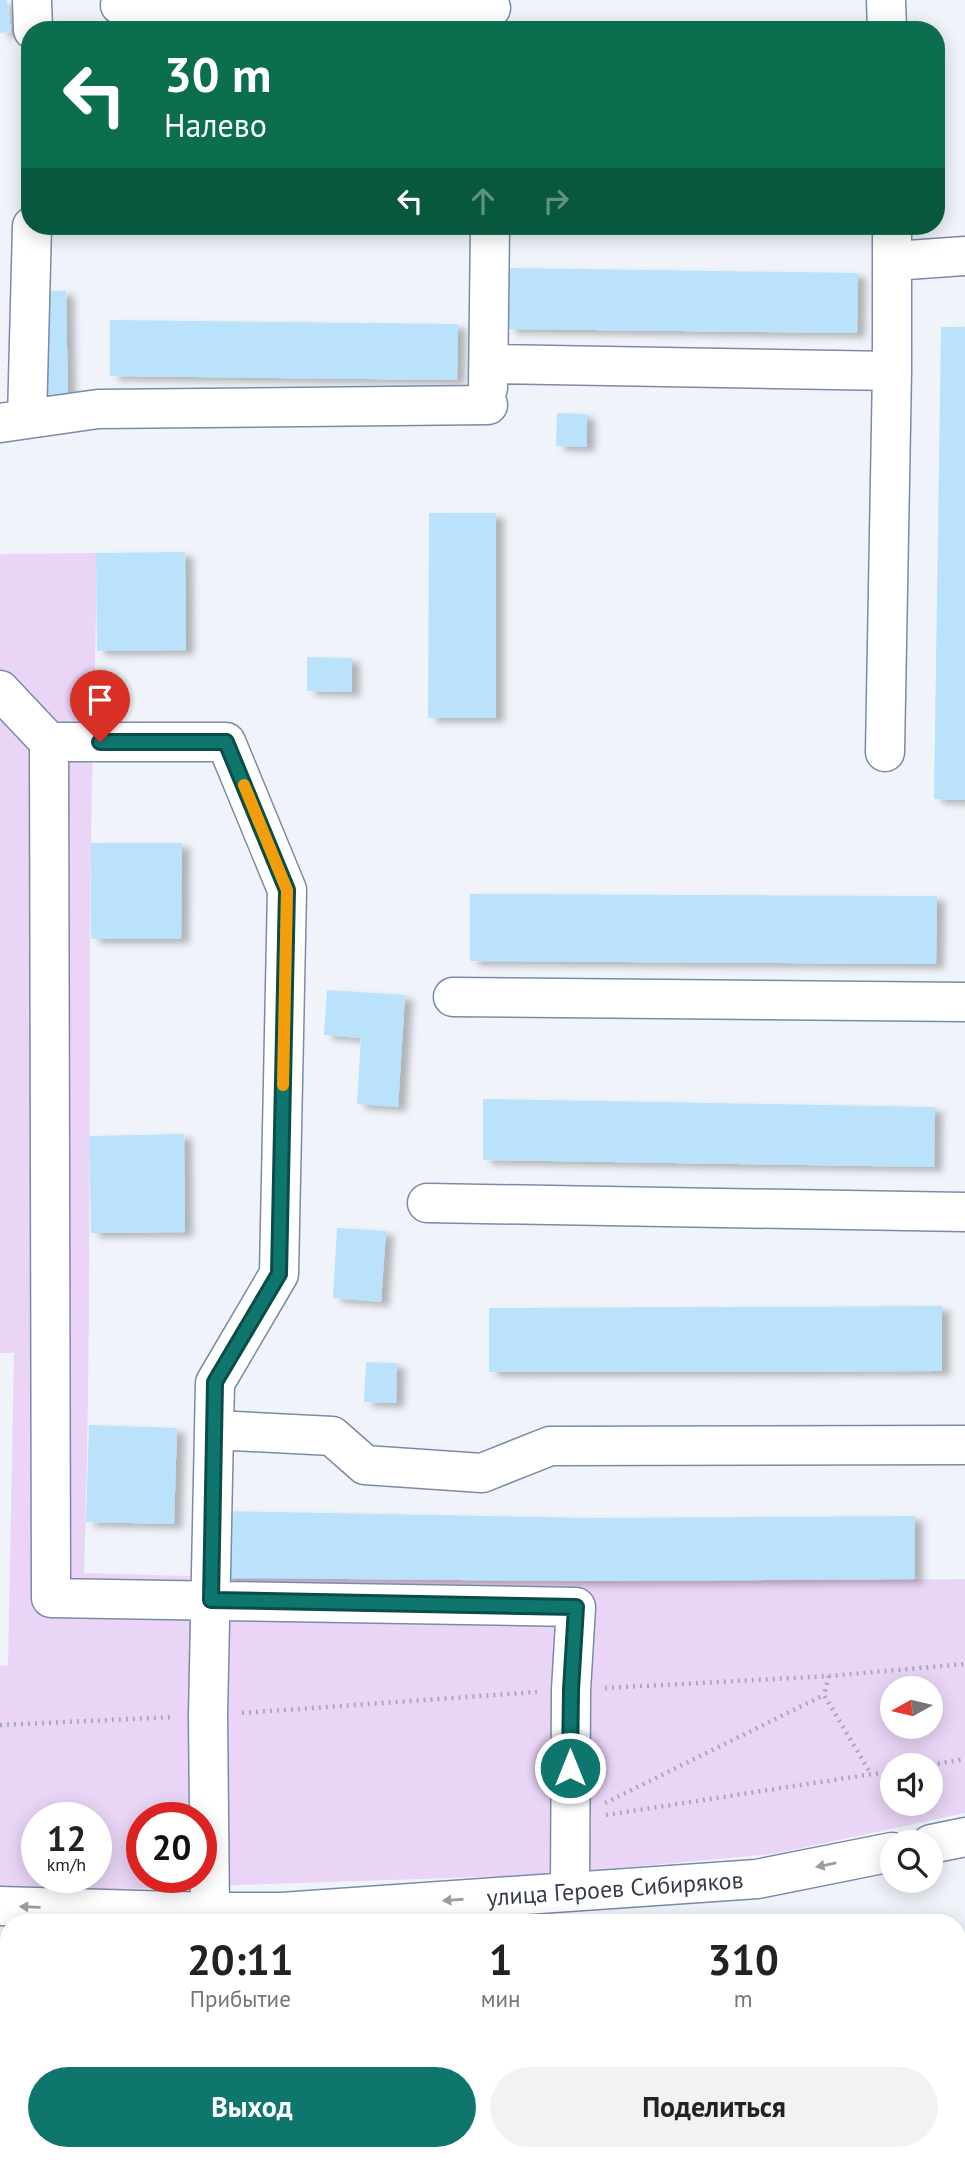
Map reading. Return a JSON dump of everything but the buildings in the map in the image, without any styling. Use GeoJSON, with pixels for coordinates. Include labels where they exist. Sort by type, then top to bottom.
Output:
{"type":"FeatureCollection","features":[{"type":"Feature","properties":{"kind":"street"},"geometry":{"type":"LineString","coordinates":[[32,0],[33,21]]}},
{"type":"Feature","properties":{"kind":"street"},"geometry":{"type":"LineString","coordinates":[[886,0],[887,21]]}},
{"type":"Feature","properties":{"kind":"street"},"geometry":{"type":"LineString","coordinates":[[120,5],[491,13]]}},
{"type":"Feature","properties":{"kind":"street"},"geometry":{"type":"LineString","coordinates":[[31,235],[13,421],[98,409],[488,417],[490,235]]}},
{"type":"Feature","properties":{"kind":"street"},"geometry":{"type":"LineString","coordinates":[[885,752],[892,244],[965,256]]}},
{"type":"Feature","properties":{"kind":"street"},"geometry":{"type":"LineString","coordinates":[[489,364],[892,371]]}},
{"type":"Feature","properties":{"kind":"street"},"geometry":{"type":"LineString","coordinates":[[0,690],[49,742],[51,1598],[576,1607],[571,1690],[570,1892]]}},
{"type":"Feature","properties":{"kind":"street"},"geometry":{"type":"LineString","coordinates":[[49,742],[226,742],[287,890],[279,1274],[215,1382],[208,1715],[210,1912]]}},
{"type":"Feature","properties":{"kind":"street"},"geometry":{"type":"LineString","coordinates":[[453,997],[965,1002]]}},
{"type":"Feature","properties":{"kind":"street"},"geometry":{"type":"LineString","coordinates":[[427,1203],[965,1212]]}},
{"type":"Feature","properties":{"kind":"street"},"geometry":{"type":"LineString","coordinates":[[214,1430],[332,1436],[365,1465],[482,1473],[550,1446],[965,1445]]}},
{"type":"Feature","properties":{"kind":"street"},"geometry":{"type":"LineString","coordinates":[[943,1842],[965,1838]]}},
{"type":"Feature","properties":{"kind":"street","name":"улица Героев Сибиряков"},"geometry":{"type":"LineString","coordinates":[[0,1906],[282,1912],[757,1879],[880,1854]]}},
{"type":"Feature","properties":{"kind":"path"},"geometry":{"type":"LineString","coordinates":[[0,1725],[208,1715],[571,1690],[829,1676],[965,1664]]}},
{"type":"Feature","properties":{"kind":"path"},"geometry":{"type":"LineString","coordinates":[[829,1676],[824,1695],[871,1774]]}},
{"type":"Feature","properties":{"kind":"path"},"geometry":{"type":"LineString","coordinates":[[570,1821],[824,1695]]}},
{"type":"Feature","properties":{"kind":"path"},"geometry":{"type":"LineString","coordinates":[[943,1763],[965,1759]]}},
{"type":"Feature","properties":{"kind":"path"},"geometry":{"type":"LineString","coordinates":[[570,1821],[880,1773]]}},
{"type":"Feature","properties":{"kind":"shaded area"},"geometry":{"type":"Polygon","coordinates":[[[96,553],[84,1573],[414,1580],[965,1579],[965,1813],[773,1854],[542,1875],[217,1886],[217,1802],[126,1802],[126,1889],[112,1889],[112,1802],[21,1802],[21,1892],[0,1893],[0,1666],[8,1665],[14,1353],[0,1353],[0,554],[96,553]]]}},
{"type":"Feature","properties":{"kind":"slow traffic"},"geometry":{"type":"LineString","coordinates":[[244,785],[287,890],[283,1085]]}},
{"type":"Feature","properties":{"kind":"route"},"geometry":{"type":"LineString","coordinates":[[100,742],[226,742],[287,890],[279,1274],[215,1382],[211,1600],[576,1607],[570,1768]]}}]}
